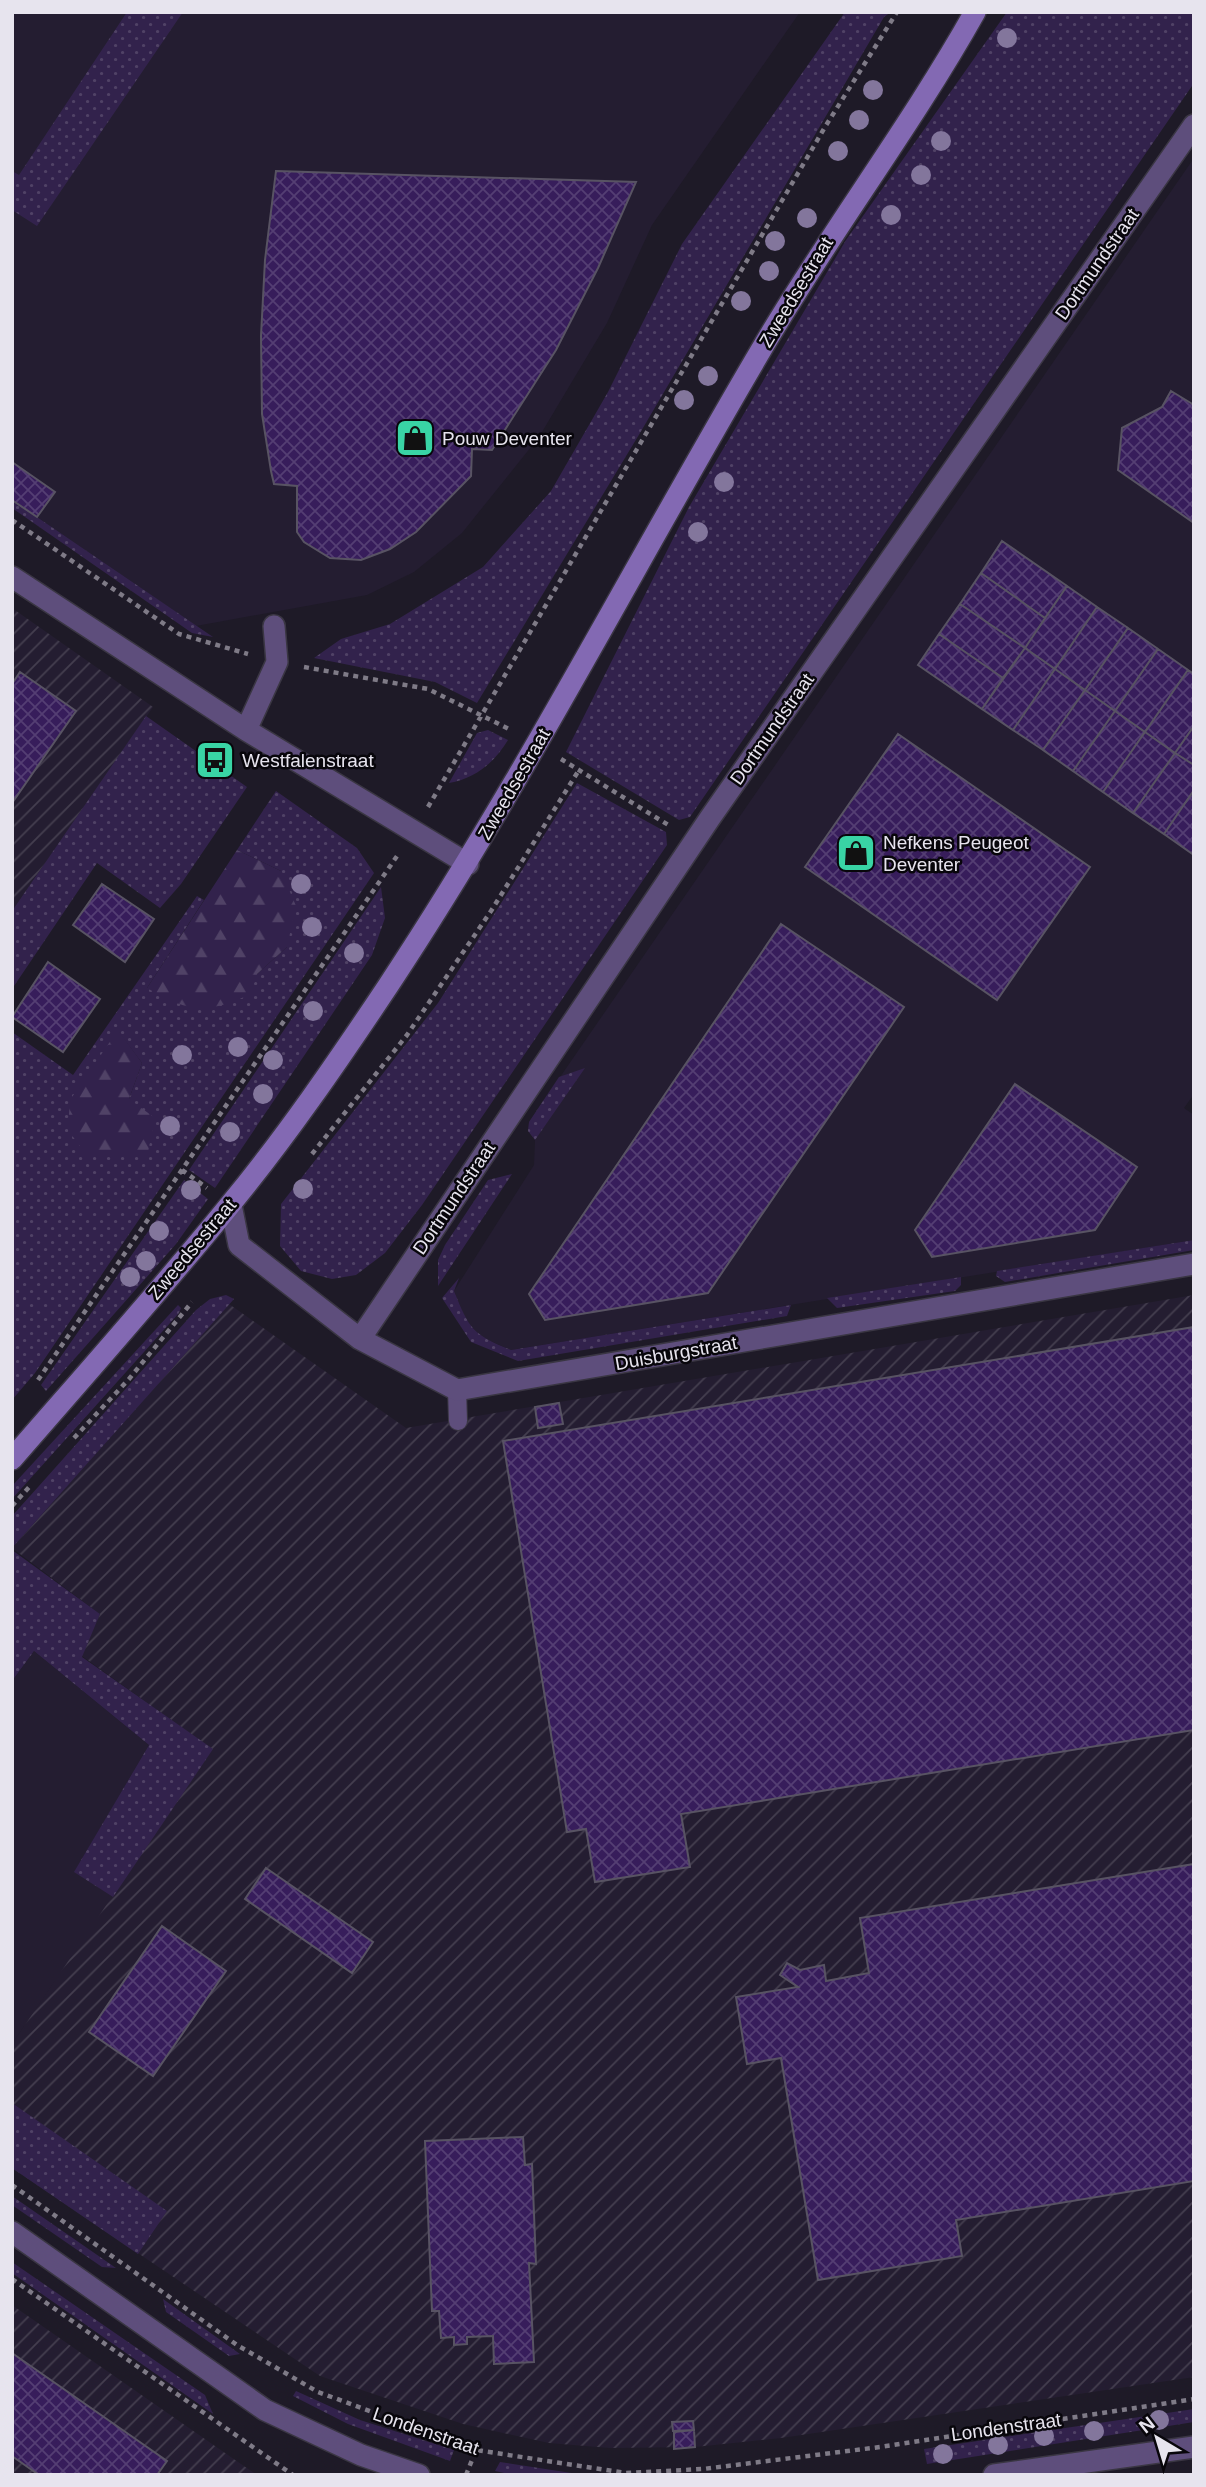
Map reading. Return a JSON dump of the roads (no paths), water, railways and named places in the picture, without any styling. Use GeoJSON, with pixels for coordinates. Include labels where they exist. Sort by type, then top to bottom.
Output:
{"type":"FeatureCollection","features":[{"type":"Feature","properties":{"kind":"street","name":"Zweedsestraat"},"geometry":{"type":"LineString","coordinates":[[12,1459],[231,1205],[385,990],[468,863],[538,744],[643,554],[790,300],[947,62],[975,12]]}},
{"type":"Feature","properties":{"kind":"street","name":"Zweedsestraat"},"geometry":{"type":"LineString","coordinates":[[947,62],[991,12]]}},
{"type":"Feature","properties":{"kind":"street","name":"Dortmundstraat"},"geometry":{"type":"LineString","coordinates":[[359,1339],[695,841],[1194,125]]}},
{"type":"Feature","properties":{"kind":"street"},"geometry":{"type":"LineString","coordinates":[[12,577],[246,730],[468,863]]}},
{"type":"Feature","properties":{"kind":"street"},"geometry":{"type":"LineString","coordinates":[[246,730],[277,662],[274,626]]}},
{"type":"Feature","properties":{"kind":"street"},"geometry":{"type":"LineString","coordinates":[[231,1205],[239,1245],[359,1339],[457,1390]]}},
{"type":"Feature","properties":{"kind":"street","name":"Duisburgstraat"},"geometry":{"type":"LineString","coordinates":[[457,1390],[1194,1264]]}},
{"type":"Feature","properties":{"kind":"street"},"geometry":{"type":"LineString","coordinates":[[12,2232],[265,2410],[361,2455],[419,2475]]}},
{"type":"Feature","properties":{"kind":"street"},"geometry":{"type":"LineString","coordinates":[[994,2475],[1194,2447]]}},
{"type":"Feature","properties":{"kind":"lane"},"geometry":{"type":"LineString","coordinates":[[457,1390],[458,1421]]}},
{"type":"Feature","properties":{"kind":"place","name":"Pouw Deventer"},"geometry":{"type":"Point","coordinates":[415,438]}},
{"type":"Feature","properties":{"kind":"place","name":"Westfalenstraat"},"geometry":{"type":"Point","coordinates":[215,760]}},
{"type":"Feature","properties":{"kind":"place","name":"Nefkens Peugeot Deventer"},"geometry":{"type":"Point","coordinates":[856,853]}}]}
